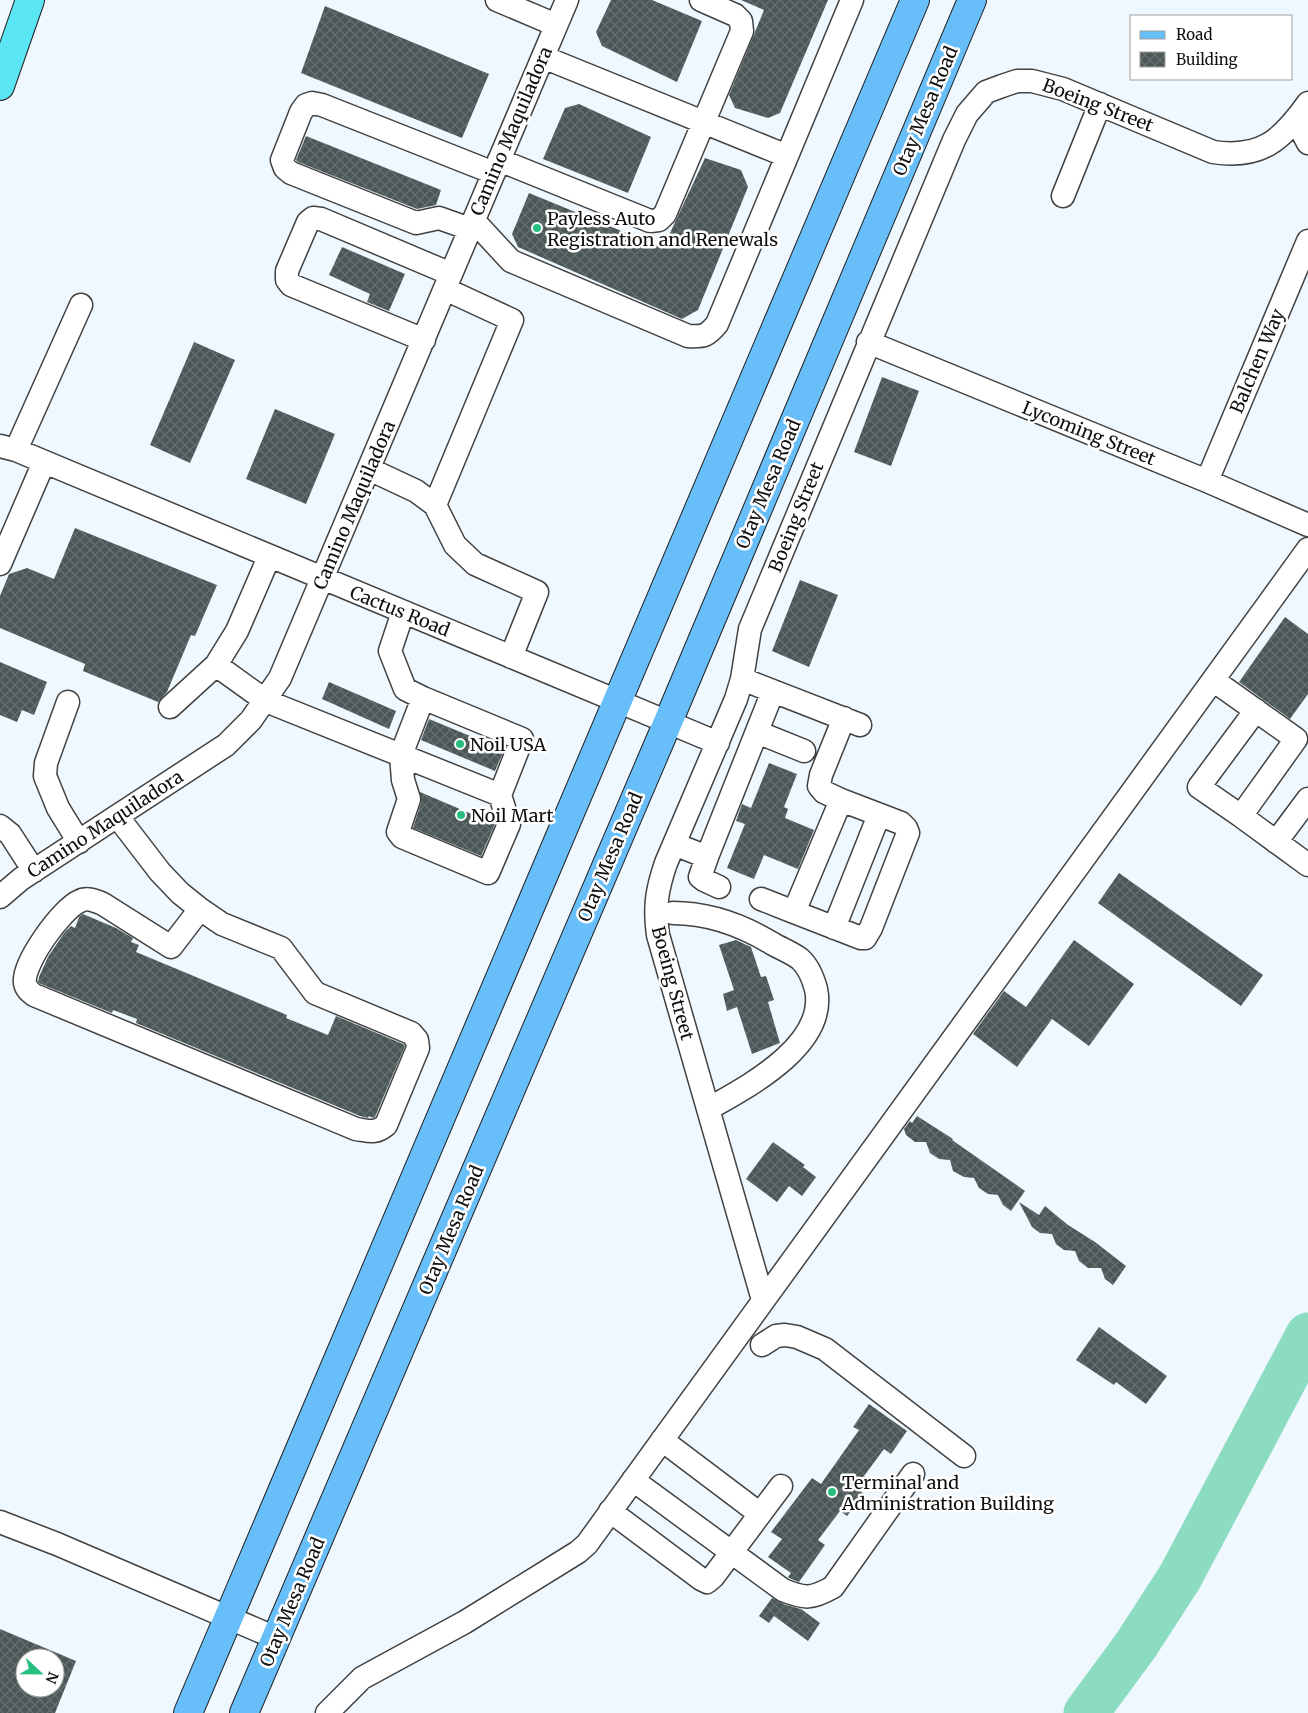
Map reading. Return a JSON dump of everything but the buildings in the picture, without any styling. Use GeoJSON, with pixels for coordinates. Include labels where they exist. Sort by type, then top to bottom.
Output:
{"type":"FeatureCollection","features":[{"type":"Feature","properties":{"kind":"highway"},"geometry":{"type":"LineString","coordinates":[[0,86],[30,0]]}},
{"type":"Feature","properties":{"kind":"main road"},"geometry":{"type":"LineString","coordinates":[[188,1713],[914,0]]}},
{"type":"Feature","properties":{"kind":"main road","name":"Otay Mesa Road"},"geometry":{"type":"LineString","coordinates":[[244,1713],[668,722],[972,0]]}},
{"type":"Feature","properties":{"kind":"street"},"geometry":{"type":"LineString","coordinates":[[497,0],[556,25]]}},
{"type":"Feature","properties":{"kind":"street","name":"Camino Maquiladora"},"geometry":{"type":"LineString","coordinates":[[0,897],[34,871],[226,745],[251,720],[266,701],[290,658],[567,0]]}},
{"type":"Feature","properties":{"kind":"street"},"geometry":{"type":"LineString","coordinates":[[701,0],[735,15],[741,20],[742,31],[665,214],[659,220],[650,221],[312,102],[306,105],[301,112],[282,160],[285,168],[291,173],[416,223],[439,218],[472,225],[511,261],[688,336],[698,337],[709,334],[718,324],[852,0]]}},
{"type":"Feature","properties":{"kind":"street"},"geometry":{"type":"LineString","coordinates":[[543,57],[787,156]]}},
{"type":"Feature","properties":{"kind":"street","name":"Boeing Street"},"geometry":{"type":"LineString","coordinates":[[763,1300],[658,934],[656,902],[660,882],[674,844],[736,699],[742,679],[750,629],[868,342],[954,140],[967,114],[986,92],[1017,82],[1032,80],[1063,89],[1213,152],[1248,153],[1263,148],[1280,137],[1302,112]]}},
{"type":"Feature","properties":{"kind":"street"},"geometry":{"type":"LineString","coordinates":[[1064,196],[1100,104]]}},
{"type":"Feature","properties":{"kind":"street"},"geometry":{"type":"LineString","coordinates":[[1302,112],[1308,143]]}},
{"type":"Feature","properties":{"kind":"street"},"geometry":{"type":"LineString","coordinates":[[424,340],[291,285],[288,280],[287,271],[308,222],[313,218],[321,219],[448,282],[512,320],[435,506]]}},
{"type":"Feature","properties":{"kind":"street","name":"Balchen Way"},"geometry":{"type":"LineString","coordinates":[[1207,481],[1308,241]]}},
{"type":"Feature","properties":{"kind":"street"},"geometry":{"type":"LineString","coordinates":[[8,448],[81,305]]}},
{"type":"Feature","properties":{"kind":"street","name":"Lycoming Street"},"geometry":{"type":"LineString","coordinates":[[868,342],[1207,481],[1308,525]]}},
{"type":"Feature","properties":{"kind":"street","name":"Cactus Road"},"geometry":{"type":"LineString","coordinates":[[8,448],[718,742]]}},
{"type":"Feature","properties":{"kind":"street"},"geometry":{"type":"LineString","coordinates":[[0,564],[44,462]]}},
{"type":"Feature","properties":{"kind":"street"},"geometry":{"type":"LineString","coordinates":[[369,469],[416,491],[435,506],[455,545],[475,564],[537,592],[511,657]]}},
{"type":"Feature","properties":{"kind":"street"},"geometry":{"type":"LineString","coordinates":[[327,1713],[362,1678],[465,1622],[578,1552],[586,1544],[1308,549]]}},
{"type":"Feature","properties":{"kind":"street"},"geometry":{"type":"LineString","coordinates":[[170,707],[216,665],[237,631],[269,557]]}},
{"type":"Feature","properties":{"kind":"street"},"geometry":{"type":"LineString","coordinates":[[403,612],[390,651],[405,689],[522,739],[500,795],[509,824],[488,873],[402,837],[398,832],[409,799],[403,780],[401,755],[423,698]]}},
{"type":"Feature","properties":{"kind":"street"},"geometry":{"type":"LineString","coordinates":[[216,665],[266,701],[500,795]]}},
{"type":"Feature","properties":{"kind":"street"},"geometry":{"type":"LineString","coordinates":[[742,679],[852,722],[821,775],[819,786],[824,792],[841,800],[901,823],[908,833],[871,928],[865,938],[860,938],[761,899]]}},
{"type":"Feature","properties":{"kind":"street"},"geometry":{"type":"LineString","coordinates":[[1213,680],[1256,710],[1302,731],[1241,816]]}},
{"type":"Feature","properties":{"kind":"street"},"geometry":{"type":"LineString","coordinates":[[719,887],[700,877],[773,691]]}},
{"type":"Feature","properties":{"kind":"street"},"geometry":{"type":"LineString","coordinates":[[68,702],[46,763],[45,776],[58,808],[79,842]]}},
{"type":"Feature","properties":{"kind":"street"},"geometry":{"type":"LineString","coordinates":[[1256,710],[1199,787],[1308,865]]}},
{"type":"Feature","properties":{"kind":"street"},"geometry":{"type":"LineString","coordinates":[[757,732],[804,751]]}},
{"type":"Feature","properties":{"kind":"street"},"geometry":{"type":"LineString","coordinates":[[1276,842],[1308,799]]}},
{"type":"Feature","properties":{"kind":"street"},"geometry":{"type":"LineString","coordinates":[[794,912],[841,800]]}},
{"type":"Feature","properties":{"kind":"street"},"geometry":{"type":"LineString","coordinates":[[834,928],[879,815]]}},
{"type":"Feature","properties":{"kind":"street"},"geometry":{"type":"LineString","coordinates":[[117,816],[160,872],[180,893],[200,909],[222,924],[280,948],[315,993],[411,1033],[417,1040],[418,1048],[386,1125],[378,1131],[371,1132],[356,1129],[34,995],[28,990],[25,982],[29,966],[49,930],[65,912],[80,900],[91,900],[103,904],[171,947],[200,909]]}},
{"type":"Feature","properties":{"kind":"street"},"geometry":{"type":"LineString","coordinates":[[0,826],[10,834],[34,871]]}},
{"type":"Feature","properties":{"kind":"street"},"geometry":{"type":"LineString","coordinates":[[674,844],[707,858]]}},
{"type":"Feature","properties":{"kind":"street"},"geometry":{"type":"LineString","coordinates":[[673,913],[690,913],[730,922],[754,932],[801,960],[813,976],[817,995],[811,1026],[801,1042],[754,1082],[708,1109]]}},
{"type":"Feature","properties":{"kind":"street"},"geometry":{"type":"LineString","coordinates":[[762,1345],[776,1336],[785,1334],[825,1349],[964,1456]]}},
{"type":"Feature","properties":{"kind":"street"},"geometry":{"type":"LineString","coordinates":[[662,1440],[760,1514]]}},
{"type":"Feature","properties":{"kind":"street"},"geometry":{"type":"LineString","coordinates":[[632,1480],[782,1590],[796,1595],[817,1596],[833,1587],[913,1474]]}},
{"type":"Feature","properties":{"kind":"street"},"geometry":{"type":"LineString","coordinates":[[607,1516],[707,1582],[713,1577],[781,1486]]}},
{"type":"Feature","properties":{"kind":"street"},"geometry":{"type":"LineString","coordinates":[[0,1522],[57,1544],[276,1638]]}},
{"type":"Feature","properties":{"kind":"taxiway"},"geometry":{"type":"LineString","coordinates":[[1086,1713],[1136,1645],[1180,1577],[1308,1335]]}},
{"type":"Feature","properties":{"kind":"place","name":"Payless Auto Registration and Renewals"},"geometry":{"type":"Point","coordinates":[537,228]}},
{"type":"Feature","properties":{"kind":"place","name":"Noil USA"},"geometry":{"type":"Point","coordinates":[460,744]}},
{"type":"Feature","properties":{"kind":"place","name":"Noil Mart"},"geometry":{"type":"Point","coordinates":[461,815]}},
{"type":"Feature","properties":{"kind":"place","name":"Terminal and Administration Building"},"geometry":{"type":"Point","coordinates":[832,1492]}}]}
